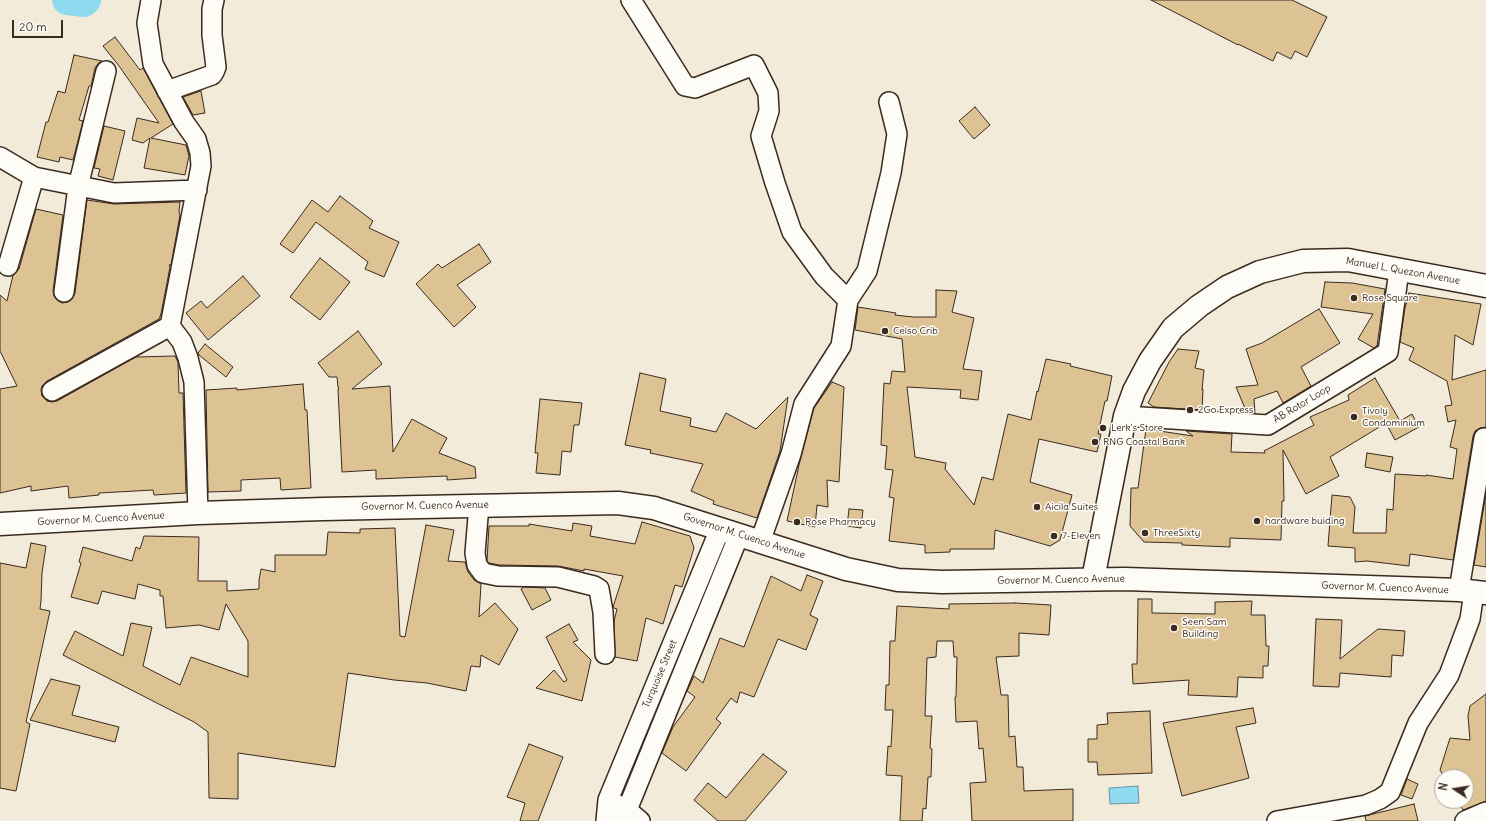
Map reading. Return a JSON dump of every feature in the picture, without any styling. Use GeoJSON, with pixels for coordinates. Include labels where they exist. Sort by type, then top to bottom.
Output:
{"type":"FeatureCollection","features":[{"type":"Feature","properties":{"kind":"main road","name":"Manuel L. Quezon Avenue"},"geometry":{"type":"LineString","coordinates":[[1093,579],[1126,416],[1134,391],[1150,361],[1174,328],[1200,306],[1227,287],[1260,272],[1303,261],[1348,260],[1486,286]]}},
{"type":"Feature","properties":{"kind":"main road","name":"Governor M. Cuenco Avenue"},"geometry":{"type":"LineString","coordinates":[[0,524],[198,513],[479,505],[618,503],[654,508],[846,569],[898,580],[949,582],[1093,579],[1473,592]]}},
{"type":"Feature","properties":{"kind":"street"},"geometry":{"type":"LineString","coordinates":[[151,0],[147,23],[152,64],[196,139],[202,166],[170,326],[182,342],[194,382],[198,513]]}},
{"type":"Feature","properties":{"kind":"street"},"geometry":{"type":"LineString","coordinates":[[167,91],[214,72],[216,67],[212,35],[212,9],[214,0]]}},
{"type":"Feature","properties":{"kind":"street"},"geometry":{"type":"LineString","coordinates":[[632,0],[684,86],[695,88],[754,65],[768,93],[769,111],[762,136],[775,183],[792,232],[824,276],[848,300]]}},
{"type":"Feature","properties":{"kind":"street"},"geometry":{"type":"LineString","coordinates":[[64,292],[78,186],[106,71]]}},
{"type":"Feature","properties":{"kind":"street"},"geometry":{"type":"LineString","coordinates":[[760,542],[791,454],[804,404],[841,346],[848,300],[867,271],[891,173],[897,134],[889,102]]}},
{"type":"Feature","properties":{"kind":"street"},"geometry":{"type":"LineString","coordinates":[[0,157],[34,177],[114,193],[197,190]]}},
{"type":"Feature","properties":{"kind":"street"},"geometry":{"type":"LineString","coordinates":[[8,266],[34,177]]}},
{"type":"Feature","properties":{"kind":"street","name":"AB Rotor Loop"},"geometry":{"type":"LineString","coordinates":[[1126,416],[1268,425],[1388,352],[1399,270]]}},
{"type":"Feature","properties":{"kind":"street"},"geometry":{"type":"LineString","coordinates":[[52,391],[170,326]]}},
{"type":"Feature","properties":{"kind":"street"},"geometry":{"type":"LineString","coordinates":[[1277,821],[1366,805],[1380,799],[1390,792],[1418,723],[1449,675],[1470,619],[1484,438]]}},
{"type":"Feature","properties":{"kind":"street"},"geometry":{"type":"LineString","coordinates":[[479,505],[475,553],[477,565],[483,573],[498,576],[558,577],[594,586],[599,590],[603,612],[605,654]]}},
{"type":"Feature","properties":{"kind":"street","name":"Turquoise Street"},"geometry":{"type":"LineString","coordinates":[[606,821],[608,800],[662,670],[730,532]]}},
{"type":"Feature","properties":{"kind":"street","name":"Turquoise Street"},"geometry":{"type":"LineString","coordinates":[[627,817],[681,677],[730,532]]}},
{"type":"Feature","properties":{"kind":"street"},"geometry":{"type":"LineString","coordinates":[[662,670],[681,677]]}},
{"type":"Feature","properties":{"kind":"street"},"geometry":{"type":"LineString","coordinates":[[608,800],[627,817]]}},
{"type":"Feature","properties":{"kind":"street"},"geometry":{"type":"LineString","coordinates":[[1465,821],[1486,812]]}},
{"type":"Feature","properties":{"kind":"water"},"geometry":{"type":"Polygon","coordinates":[[[1138,786],[1139,803],[1110,804],[1109,788],[1138,786]]]}},
{"type":"Feature","properties":{"kind":"building"},"geometry":{"type":"Polygon","coordinates":[[[1151,0],[1292,0],[1327,17],[1307,57],[1295,51],[1291,59],[1277,52],[1273,61],[1238,45],[1151,0]]]}},
{"type":"Feature","properties":{"kind":"building"},"geometry":{"type":"Polygon","coordinates":[[[115,37],[140,70],[143,68],[173,124],[151,138],[186,145],[189,156],[185,175],[144,168],[150,138],[143,143],[132,140],[137,118],[159,123],[103,46],[115,37]]]}},
{"type":"Feature","properties":{"kind":"building"},"geometry":{"type":"Polygon","coordinates":[[[74,55],[102,61],[95,68],[91,86],[89,86],[79,120],[83,121],[73,160],[60,157],[59,162],[37,157],[46,122],[48,122],[58,91],[65,93],[74,55]]]}},
{"type":"Feature","properties":{"kind":"building"},"geometry":{"type":"Polygon","coordinates":[[[201,91],[205,113],[193,115],[183,97],[201,91]]]}},
{"type":"Feature","properties":{"kind":"building"},"geometry":{"type":"Polygon","coordinates":[[[975,107],[990,125],[974,139],[959,121],[975,107]]]}},
{"type":"Feature","properties":{"kind":"building"},"geometry":{"type":"Polygon","coordinates":[[[104,126],[125,131],[113,180],[98,176],[100,169],[94,168],[104,126]]]}},
{"type":"Feature","properties":{"kind":"building"},"geometry":{"type":"Polygon","coordinates":[[[340,196],[373,221],[369,228],[399,242],[384,277],[365,269],[368,262],[316,222],[293,253],[280,244],[312,200],[328,212],[340,196]]]}},
{"type":"Feature","properties":{"kind":"building"},"geometry":{"type":"Polygon","coordinates":[[[87,200],[114,204],[180,202],[180,215],[171,265],[169,265],[170,267],[161,314],[159,319],[47,381],[42,386],[42,396],[47,401],[57,401],[136,357],[175,356],[178,362],[179,393],[183,393],[186,493],[154,495],[153,490],[99,493],[99,495],[69,498],[68,486],[31,491],[31,486],[0,493],[0,389],[17,386],[0,351],[0,295],[7,301],[13,275],[19,269],[36,209],[63,215],[53,291],[57,300],[62,303],[68,302],[72,299],[75,293],[87,200]]]}},
{"type":"Feature","properties":{"kind":"building"},"geometry":{"type":"Polygon","coordinates":[[[479,244],[491,262],[457,285],[476,307],[454,327],[416,284],[438,264],[442,268],[479,244]]]}},
{"type":"Feature","properties":{"kind":"building"},"geometry":{"type":"Polygon","coordinates":[[[320,258],[350,282],[320,320],[290,297],[320,258]]]}},
{"type":"Feature","properties":{"kind":"building"},"geometry":{"type":"Polygon","coordinates":[[[243,276],[260,296],[208,340],[186,313],[201,301],[207,308],[243,276]]]}},
{"type":"Feature","properties":{"kind":"building","name":"Rose Square"},"geometry":{"type":"Polygon","coordinates":[[[1325,282],[1352,283],[1385,289],[1377,346],[1374,348],[1358,339],[1373,314],[1321,307],[1325,282]]]}},
{"type":"Feature","properties":{"kind":"building"},"geometry":{"type":"Polygon","coordinates":[[[936,290],[957,291],[952,312],[974,318],[963,369],[982,371],[978,400],[960,398],[961,390],[907,387],[915,457],[946,463],[945,469],[974,505],[982,477],[993,480],[1008,414],[1031,420],[1046,359],[1071,364],[1070,366],[1112,376],[1098,434],[1101,434],[1097,452],[1039,439],[1030,482],[1072,495],[1060,540],[1050,546],[995,530],[994,549],[950,549],[950,552],[925,553],[925,545],[889,541],[894,498],[889,497],[893,470],[885,469],[887,446],[881,445],[884,383],[890,384],[892,371],[905,372],[902,339],[855,330],[858,307],[896,313],[895,315],[936,317],[936,290]]]}},
{"type":"Feature","properties":{"kind":"building"},"geometry":{"type":"Polygon","coordinates":[[[1409,293],[1481,304],[1473,345],[1455,335],[1452,380],[1486,370],[1486,427],[1475,431],[1473,436],[1453,560],[1410,554],[1409,566],[1367,561],[1355,562],[1355,548],[1328,546],[1332,495],[1350,497],[1355,507],[1353,533],[1386,533],[1387,509],[1393,510],[1395,474],[1426,475],[1453,479],[1457,449],[1450,447],[1456,420],[1448,422],[1445,406],[1452,405],[1447,381],[1409,360],[1414,348],[1400,342],[1405,308],[1409,293]]]}},
{"type":"Feature","properties":{"kind":"building"},"geometry":{"type":"Polygon","coordinates":[[[1319,309],[1340,343],[1301,367],[1311,386],[1283,403],[1277,391],[1254,399],[1255,413],[1247,413],[1236,387],[1258,385],[1246,349],[1262,343],[1319,309]]]}},
{"type":"Feature","properties":{"kind":"building"},"geometry":{"type":"Polygon","coordinates":[[[358,331],[382,364],[352,389],[390,386],[393,452],[412,419],[447,438],[439,453],[475,467],[476,478],[447,480],[447,476],[376,479],[376,470],[342,472],[339,389],[337,377],[329,377],[318,363],[358,331]]]}},
{"type":"Feature","properties":{"kind":"building"},"geometry":{"type":"Polygon","coordinates":[[[205,344],[233,367],[226,377],[199,355],[198,353],[205,344]]]}},
{"type":"Feature","properties":{"kind":"building"},"geometry":{"type":"Polygon","coordinates":[[[1178,349],[1199,351],[1195,368],[1204,370],[1202,410],[1154,407],[1148,403],[1169,362],[1178,349]]]}},
{"type":"Feature","properties":{"kind":"building"},"geometry":{"type":"Polygon","coordinates":[[[640,373],[666,379],[660,411],[691,418],[690,426],[716,432],[726,413],[756,429],[788,397],[780,451],[757,518],[713,504],[714,501],[691,491],[703,464],[650,453],[651,450],[625,445],[640,373]]]}},
{"type":"Feature","properties":{"kind":"building"},"geometry":{"type":"Polygon","coordinates":[[[1375,378],[1400,421],[1412,414],[1419,427],[1395,440],[1386,423],[1330,457],[1339,476],[1306,494],[1283,450],[1284,501],[1282,501],[1281,540],[1230,538],[1230,547],[1182,545],[1182,543],[1144,542],[1130,526],[1131,488],[1138,488],[1146,429],[1193,436],[1186,431],[1232,434],[1231,452],[1265,453],[1264,451],[1314,425],[1310,417],[1349,400],[1348,395],[1375,378]]]}},
{"type":"Feature","properties":{"kind":"building"},"geometry":{"type":"Polygon","coordinates":[[[832,382],[844,387],[839,482],[827,480],[828,507],[817,505],[815,527],[787,521],[799,465],[814,408],[832,382]]]}},
{"type":"Feature","properties":{"kind":"building"},"geometry":{"type":"Polygon","coordinates":[[[303,384],[305,410],[307,410],[311,488],[281,490],[280,478],[241,480],[241,491],[208,492],[206,390],[237,388],[237,390],[303,384]]]}},
{"type":"Feature","properties":{"kind":"building"},"geometry":{"type":"Polygon","coordinates":[[[540,399],[582,403],[579,425],[574,425],[571,452],[562,451],[560,475],[536,473],[538,453],[535,453],[540,399]]]}},
{"type":"Feature","properties":{"kind":"building"},"geometry":{"type":"Polygon","coordinates":[[[1367,453],[1393,457],[1390,472],[1365,467],[1367,453]]]}},
{"type":"Feature","properties":{"kind":"building"},"geometry":{"type":"Polygon","coordinates":[[[1486,494],[1486,567],[1474,565],[1486,494]]]}},
{"type":"Feature","properties":{"kind":"building"},"geometry":{"type":"Polygon","coordinates":[[[849,509],[863,510],[861,528],[847,526],[849,509]]]}},
{"type":"Feature","properties":{"kind":"building"},"geometry":{"type":"Polygon","coordinates":[[[642,522],[690,536],[694,548],[682,587],[675,585],[663,624],[646,618],[637,661],[615,657],[614,621],[617,609],[613,607],[623,576],[558,566],[499,565],[489,563],[487,561],[489,526],[529,526],[529,524],[572,531],[573,523],[592,526],[590,536],[635,544],[642,522]]]}},
{"type":"Feature","properties":{"kind":"building"},"geometry":{"type":"Polygon","coordinates":[[[426,525],[454,530],[448,561],[465,562],[468,572],[474,580],[481,584],[479,617],[495,603],[518,629],[499,665],[481,655],[480,667],[471,666],[466,691],[427,683],[348,673],[335,767],[238,753],[238,799],[209,798],[208,732],[194,722],[63,655],[75,631],[123,656],[131,623],[152,627],[143,666],[180,685],[191,657],[248,677],[248,641],[226,604],[219,630],[199,625],[166,628],[163,596],[160,596],[160,590],[138,584],[135,599],[102,591],[98,604],[71,597],[81,563],[79,562],[83,547],[132,561],[136,547],[140,549],[144,536],[199,537],[198,581],[227,581],[227,591],[259,589],[261,569],[275,572],[275,555],[326,555],[328,532],[360,533],[360,529],[395,528],[400,636],[405,637],[426,525]]]}},
{"type":"Feature","properties":{"kind":"building"},"geometry":{"type":"Polygon","coordinates":[[[31,543],[46,546],[42,573],[40,609],[50,611],[26,722],[30,724],[16,791],[0,788],[0,563],[26,568],[31,543]]]}},
{"type":"Feature","properties":{"kind":"building"},"geometry":{"type":"Polygon","coordinates":[[[807,575],[823,581],[810,615],[818,619],[806,650],[778,639],[754,697],[740,692],[737,703],[731,698],[716,719],[721,723],[686,771],[662,753],[673,727],[695,697],[687,691],[694,676],[703,683],[720,638],[744,647],[771,576],[801,591],[807,575]]]}},
{"type":"Feature","properties":{"kind":"building"},"geometry":{"type":"Polygon","coordinates":[[[524,587],[545,588],[551,600],[532,610],[521,589],[524,587]]]}},
{"type":"Feature","properties":{"kind":"building"},"geometry":{"type":"Polygon","coordinates":[[[1138,599],[1152,599],[1152,613],[1215,614],[1215,602],[1252,601],[1251,615],[1265,615],[1266,646],[1269,646],[1268,666],[1263,666],[1263,678],[1238,677],[1237,697],[1188,695],[1189,680],[1133,684],[1132,664],[1137,664],[1138,599]]]}},
{"type":"Feature","properties":{"kind":"building"},"geometry":{"type":"Polygon","coordinates":[[[1015,603],[1051,605],[1049,635],[1019,633],[1019,656],[996,657],[1001,695],[1008,695],[1009,737],[1015,736],[1017,767],[1023,767],[1024,791],[1073,789],[1073,821],[972,821],[970,783],[986,782],[983,748],[979,749],[977,721],[956,722],[955,697],[957,657],[954,657],[953,641],[937,641],[936,657],[927,658],[925,716],[932,716],[930,748],[932,749],[931,777],[928,777],[926,809],[923,808],[922,821],[900,821],[902,776],[886,775],[888,746],[891,747],[893,710],[885,710],[886,685],[889,685],[890,641],[895,641],[897,606],[949,609],[949,604],[1015,603]]]}},
{"type":"Feature","properties":{"kind":"building"},"geometry":{"type":"Polygon","coordinates":[[[1316,619],[1342,620],[1340,659],[1378,629],[1405,631],[1403,656],[1392,655],[1391,677],[1340,673],[1339,687],[1313,686],[1316,619]]]}},
{"type":"Feature","properties":{"kind":"building"},"geometry":{"type":"Polygon","coordinates":[[[569,624],[578,640],[573,642],[591,660],[582,701],[536,688],[554,670],[564,682],[567,680],[546,637],[569,624]]]}},
{"type":"Feature","properties":{"kind":"building"},"geometry":{"type":"Polygon","coordinates":[[[51,679],[80,686],[72,715],[119,727],[115,742],[30,720],[51,679]]]}},
{"type":"Feature","properties":{"kind":"building"},"geometry":{"type":"Polygon","coordinates":[[[1486,694],[1486,801],[1474,806],[1474,769],[1440,769],[1450,738],[1470,740],[1468,716],[1470,706],[1486,694]]]}},
{"type":"Feature","properties":{"kind":"building"},"geometry":{"type":"Polygon","coordinates":[[[1253,708],[1256,723],[1236,727],[1249,778],[1182,796],[1163,723],[1253,708]]]}},
{"type":"Feature","properties":{"kind":"building"},"geometry":{"type":"Polygon","coordinates":[[[1150,711],[1152,773],[1098,775],[1097,762],[1088,762],[1088,739],[1097,739],[1097,725],[1108,724],[1107,713],[1150,711]]]}},
{"type":"Feature","properties":{"kind":"building"},"geometry":{"type":"Polygon","coordinates":[[[529,744],[563,757],[538,821],[520,821],[525,803],[507,797],[529,744]]]}},
{"type":"Feature","properties":{"kind":"building"},"geometry":{"type":"Polygon","coordinates":[[[763,754],[787,772],[745,821],[718,821],[694,800],[708,783],[726,798],[763,754]]]}},
{"type":"Feature","properties":{"kind":"building"},"geometry":{"type":"Polygon","coordinates":[[[1407,779],[1418,784],[1412,799],[1401,795],[1407,779]]]}},
{"type":"Feature","properties":{"kind":"building"},"geometry":{"type":"Polygon","coordinates":[[[1414,804],[1418,821],[1366,821],[1365,816],[1414,804]]]}},
{"type":"Feature","properties":{"kind":"waterway"},"geometry":{"type":"LineString","coordinates":[[67,0],[84,2],[86,0]]}},
{"type":"Feature","properties":{"kind":"place","name":"Rose Square"},"geometry":{"type":"Point","coordinates":[1354,298]}},
{"type":"Feature","properties":{"kind":"place","name":"Celso Crib"},"geometry":{"type":"Point","coordinates":[885,331]}},
{"type":"Feature","properties":{"kind":"place","name":"2Go Express"},"geometry":{"type":"Point","coordinates":[1190,410]}},
{"type":"Feature","properties":{"kind":"place","name":"Tivoly Condominium"},"geometry":{"type":"Point","coordinates":[1354,417]}},
{"type":"Feature","properties":{"kind":"place","name":"Lerk's Store"},"geometry":{"type":"Point","coordinates":[1103,428]}},
{"type":"Feature","properties":{"kind":"place","name":"RNG Coastal Bank"},"geometry":{"type":"Point","coordinates":[1095,442]}},
{"type":"Feature","properties":{"kind":"place","name":"Aicila Suites"},"geometry":{"type":"Point","coordinates":[1037,507]}},
{"type":"Feature","properties":{"kind":"place","name":"hardware buiding"},"geometry":{"type":"Point","coordinates":[1257,521]}},
{"type":"Feature","properties":{"kind":"place","name":"Rose Pharmacy"},"geometry":{"type":"Point","coordinates":[797,522]}},
{"type":"Feature","properties":{"kind":"place","name":"ThreeSixty"},"geometry":{"type":"Point","coordinates":[1145,533]}},
{"type":"Feature","properties":{"kind":"place","name":"7-Eleven"},"geometry":{"type":"Point","coordinates":[1054,536]}},
{"type":"Feature","properties":{"kind":"place","name":"Seen Sam Building"},"geometry":{"type":"Point","coordinates":[1174,628]}}]}
